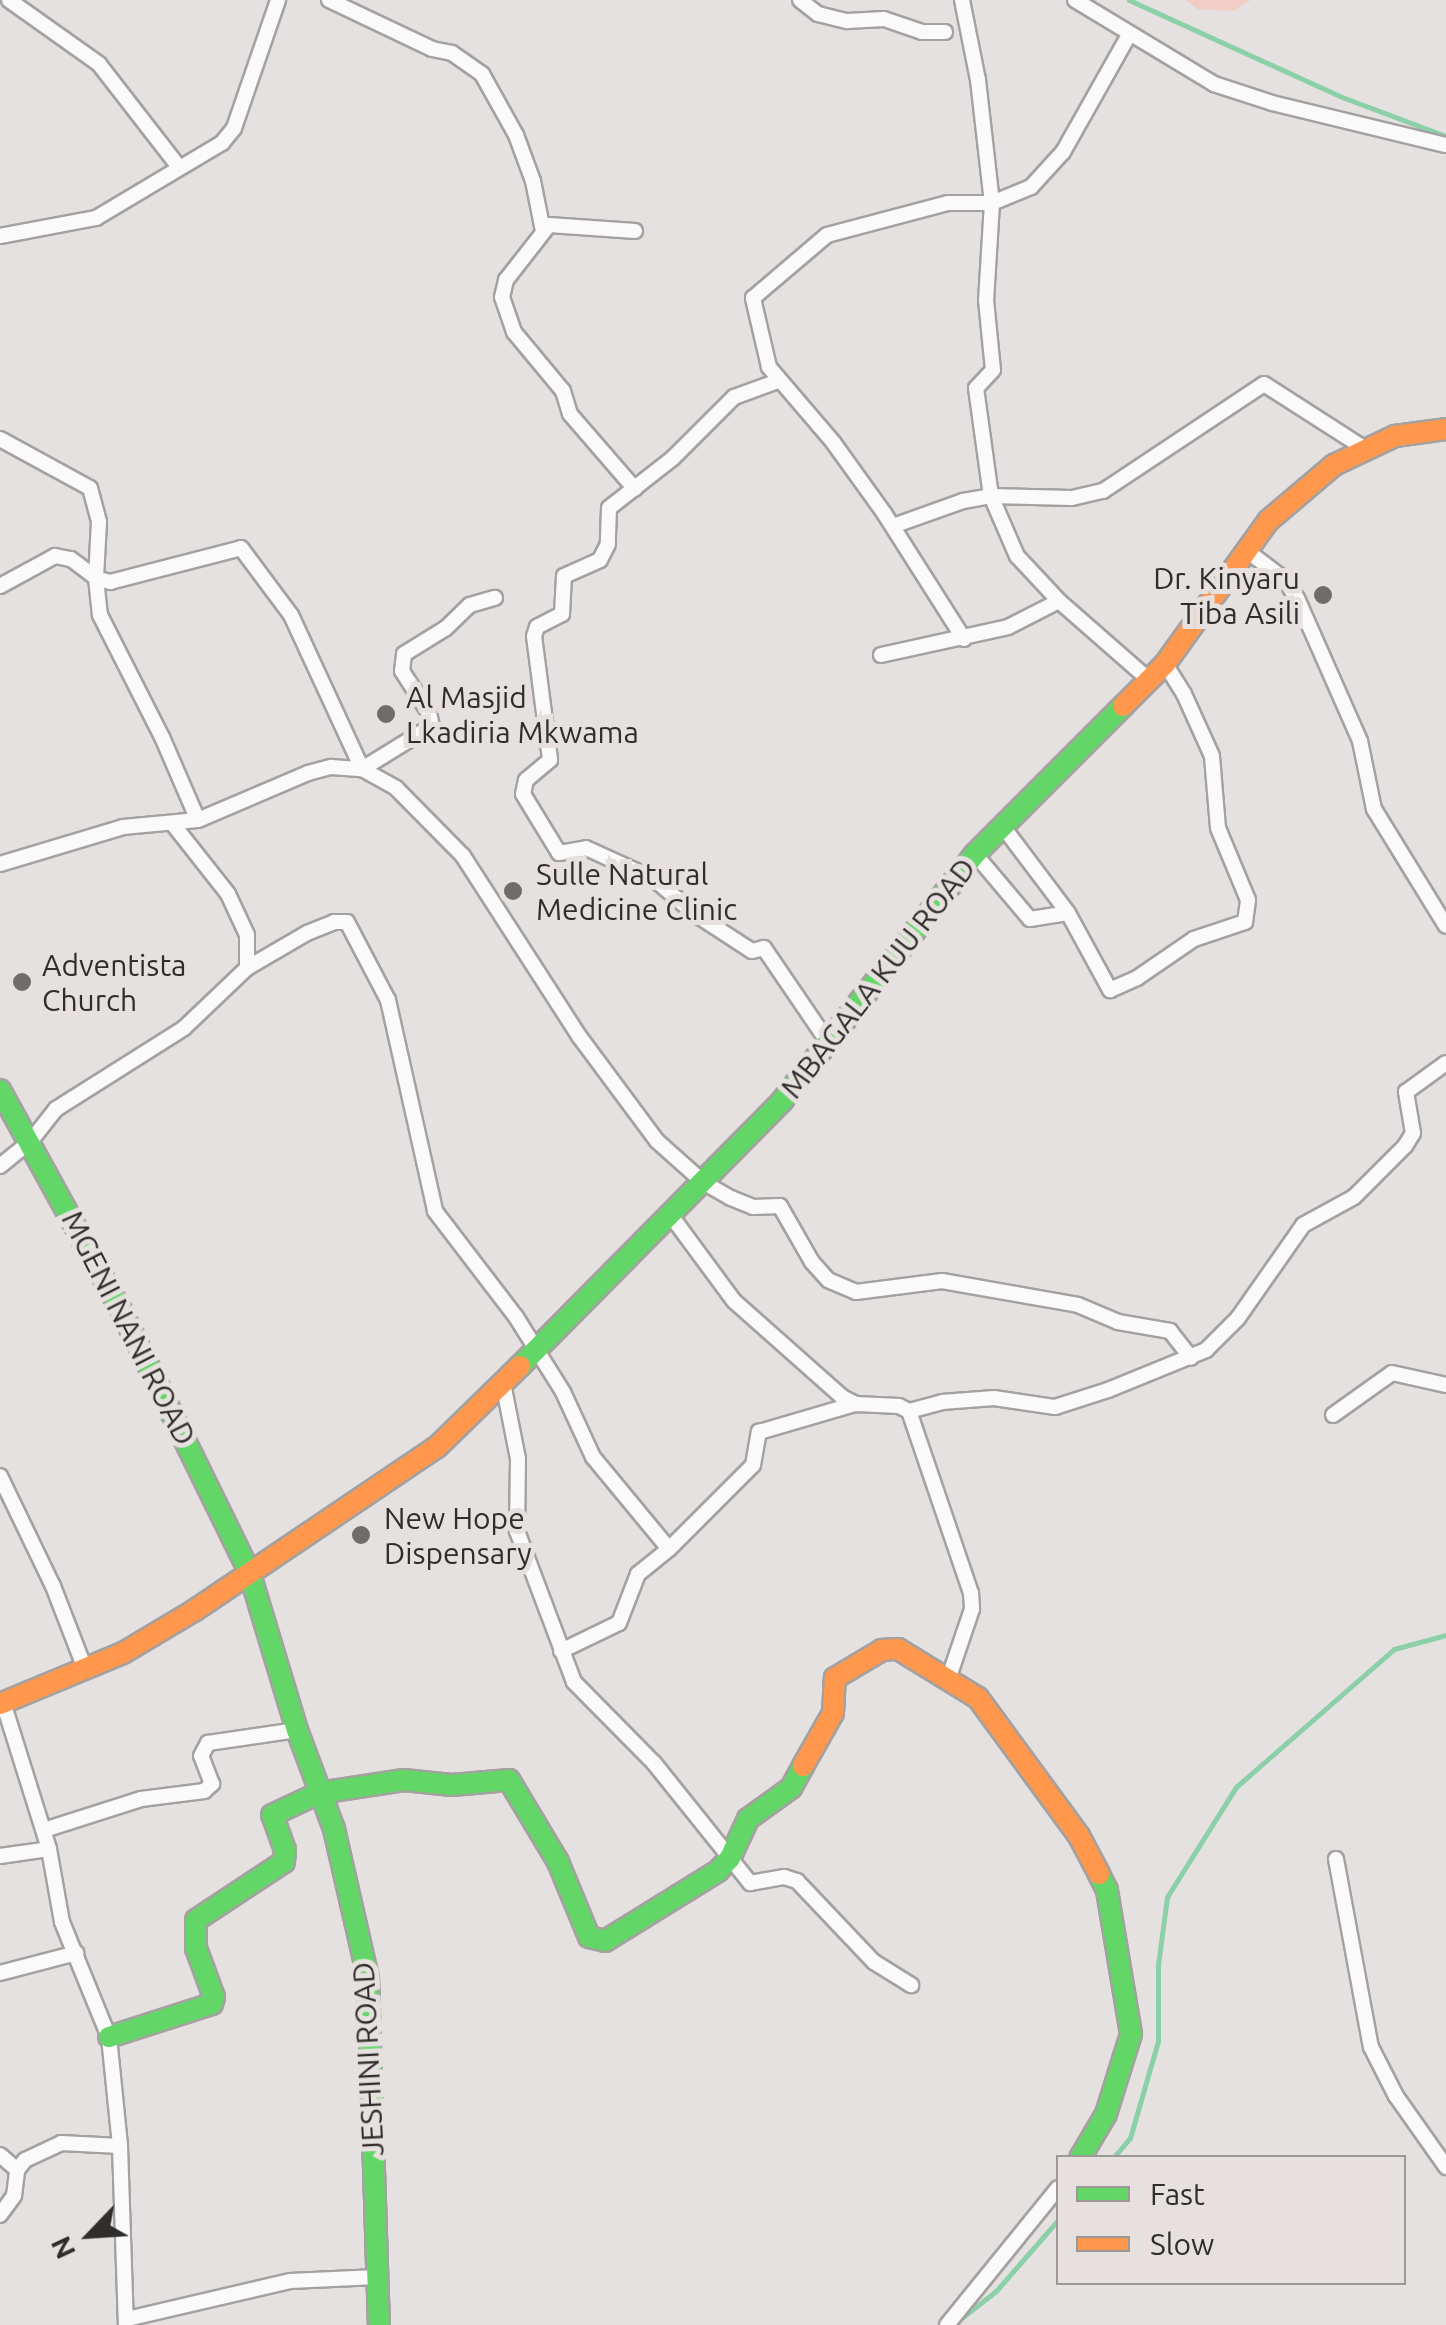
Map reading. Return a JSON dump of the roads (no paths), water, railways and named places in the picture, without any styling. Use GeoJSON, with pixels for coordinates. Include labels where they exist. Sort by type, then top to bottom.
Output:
{"type":"FeatureCollection","features":[{"type":"Feature","properties":{"kind":"street"},"geometry":{"type":"LineString","coordinates":[[9,0],[99,64],[180,167]]}},
{"type":"Feature","properties":{"kind":"street"},"geometry":{"type":"LineString","coordinates":[[0,236],[96,218],[222,143],[234,128],[278,0]]}},
{"type":"Feature","properties":{"kind":"street"},"geometry":{"type":"LineString","coordinates":[[328,0],[432,49],[452,53],[482,74],[516,135],[533,181],[543,230]]}},
{"type":"Feature","properties":{"kind":"street"},"geometry":{"type":"LineString","coordinates":[[800,0],[818,14],[847,21],[884,19],[922,32],[945,32]]}},
{"type":"Feature","properties":{"kind":"street"},"geometry":{"type":"LineString","coordinates":[[962,0],[978,80],[992,204],[986,300],[994,366],[976,388],[991,496],[1018,556],[1059,601],[1148,679]]}},
{"type":"Feature","properties":{"kind":"street"},"geometry":{"type":"LineString","coordinates":[[1074,0],[1214,84],[1272,103],[1446,145]]}},
{"type":"Feature","properties":{"kind":"street"},"geometry":{"type":"LineString","coordinates":[[964,639],[833,442],[778,380],[764,356],[753,302],[756,291],[827,235],[948,203],[992,204],[1017,195],[1048,172],[1129,35]]}},
{"type":"Feature","properties":{"kind":"street"},"geometry":{"type":"LineString","coordinates":[[635,231],[554,224],[543,230],[506,280],[502,297],[506,316],[563,391],[582,431],[635,489]]}},
{"type":"Feature","properties":{"kind":"street"},"geometry":{"type":"LineString","coordinates":[[778,380],[734,397],[610,508],[608,544],[600,560],[564,576],[562,614],[534,632],[539,696],[551,756],[526,780],[522,794],[559,853],[586,848],[654,878],[695,914],[752,950],[764,948],[830,1045]]}},
{"type":"Feature","properties":{"kind":"street"},"geometry":{"type":"LineString","coordinates":[[892,526],[935,508],[991,496],[1072,498],[1103,491],[1264,384],[1367,450]]}},
{"type":"Feature","properties":{"kind":"street","name":"MBAGALA KUU ROAD"},"geometry":{"type":"LineString","coordinates":[[2,1703],[152,1636],[437,1447],[672,1218],[830,1045],[976,854],[1164,664],[1268,521],[1334,465],[1394,436],[1446,429]]}},
{"type":"Feature","properties":{"kind":"street"},"geometry":{"type":"LineString","coordinates":[[0,438],[90,488],[100,522],[96,578],[100,615],[162,737],[198,820]]}},
{"type":"Feature","properties":{"kind":"street"},"geometry":{"type":"LineString","coordinates":[[0,586],[60,556],[96,578],[114,581],[226,549],[245,551],[292,615],[362,769]]}},
{"type":"Feature","properties":{"kind":"street"},"geometry":{"type":"LineString","coordinates":[[1246,550],[1273,568],[1297,598],[1360,741],[1374,809],[1446,926]]}},
{"type":"Feature","properties":{"kind":"street"},"geometry":{"type":"LineString","coordinates":[[362,769],[432,726],[430,713],[402,671],[404,654],[446,628],[470,605],[494,598]]}},
{"type":"Feature","properties":{"kind":"street"},"geometry":{"type":"LineString","coordinates":[[881,655],[964,639],[1022,622],[1059,601]]}},
{"type":"Feature","properties":{"kind":"street"},"geometry":{"type":"LineString","coordinates":[[1004,828],[1068,913],[1108,989],[1114,990],[1194,939],[1243,923],[1250,916],[1248,900],[1218,828],[1212,756],[1164,664]]}},
{"type":"Feature","properties":{"kind":"street"},"geometry":{"type":"LineString","coordinates":[[0,864],[123,827],[198,820],[308,773],[331,767],[362,769],[396,788],[464,856],[590,1051],[657,1141],[703,1182],[745,1204],[780,1206],[812,1262],[828,1280],[856,1292],[942,1281],[1078,1305],[1118,1322],[1170,1331],[1191,1358]]}},
{"type":"Feature","properties":{"kind":"street"},"geometry":{"type":"LineString","coordinates":[[172,823],[228,894],[248,935],[247,968]]}},
{"type":"Feature","properties":{"kind":"street"},"geometry":{"type":"LineString","coordinates":[[976,854],[1030,919],[1068,913]]}},
{"type":"Feature","properties":{"kind":"street"},"geometry":{"type":"LineString","coordinates":[[0,1166],[30,1142],[56,1110],[184,1028],[247,968],[323,926],[343,921],[351,924],[388,1000],[400,1042],[419,1153],[435,1211],[496,1288],[536,1349],[563,1392],[593,1457],[669,1550]]}},
{"type":"Feature","properties":{"kind":"street"},"geometry":{"type":"LineString","coordinates":[[909,1412],[942,1402],[994,1398],[1055,1407],[1191,1358],[1209,1347],[1238,1318],[1307,1222],[1354,1197],[1404,1146],[1413,1133],[1406,1092],[1446,1063]]}},
{"type":"Feature","properties":{"kind":"street","name":"MGENI NANI ROAD"},"geometry":{"type":"LineString","coordinates":[[0,1090],[172,1410],[249,1571]]}},
{"type":"Feature","properties":{"kind":"street"},"geometry":{"type":"LineString","coordinates":[[672,1218],[708,1270],[763,1330],[842,1398],[856,1404]]}},
{"type":"Feature","properties":{"kind":"street"},"geometry":{"type":"LineString","coordinates":[[1333,1415],[1396,1373],[1446,1386]]}},
{"type":"Feature","properties":{"kind":"street"},"geometry":{"type":"LineString","coordinates":[[503,1382],[518,1459],[518,1531],[574,1682],[654,1763],[754,1884],[784,1877],[797,1882],[874,1962],[912,1985]]}},
{"type":"Feature","properties":{"kind":"street"},"geometry":{"type":"LineString","coordinates":[[562,1651],[619,1623],[638,1574],[669,1550],[753,1465],[759,1432],[856,1404],[899,1406],[909,1412],[971,1592],[972,1609],[949,1677]]}},
{"type":"Feature","properties":{"kind":"street"},"geometry":{"type":"LineString","coordinates":[[0,1476],[12,1494],[14,1512],[53,1586],[85,1669]]}},
{"type":"Feature","properties":{"kind":"street","name":"JESHINI ROAD"},"geometry":{"type":"LineString","coordinates":[[249,1571],[297,1730],[344,1860],[368,1978],[379,2325]]}},
{"type":"Feature","properties":{"kind":"street"},"geometry":{"type":"LineString","coordinates":[[109,2037],[214,2001],[196,1948],[196,1920],[284,1862],[285,1850],[272,1815],[319,1793],[404,1780],[452,1785],[509,1780],[558,1862],[581,1922],[596,1941],[607,1939],[718,1871],[730,1858],[748,1819],[791,1788],[833,1713],[834,1678],[890,1648],[949,1677],[978,1698],[1032,1767],[1089,1852],[1114,1909],[1131,2034],[1106,2114],[1082,2155]]}},
{"type":"Feature","properties":{"kind":"street"},"geometry":{"type":"LineString","coordinates":[[2,1703],[44,1830],[62,1922],[109,2037],[120,2146],[127,2322],[290,2281],[378,2277]]}},
{"type":"Feature","properties":{"kind":"street"},"geometry":{"type":"LineString","coordinates":[[44,1830],[141,1799],[204,1791],[212,1784],[201,1753],[208,1744],[297,1730]]}},
{"type":"Feature","properties":{"kind":"street"},"geometry":{"type":"LineString","coordinates":[[0,1856],[49,1849]]}},
{"type":"Feature","properties":{"kind":"street"},"geometry":{"type":"LineString","coordinates":[[1336,1858],[1371,2047],[1396,2096],[1446,2167]]}},
{"type":"Feature","properties":{"kind":"street"},"geometry":{"type":"LineString","coordinates":[[0,1974],[76,1953]]}},
{"type":"Feature","properties":{"kind":"street"},"geometry":{"type":"LineString","coordinates":[[0,2215],[14,2196],[17,2170],[25,2160],[60,2143],[120,2146]]}},
{"type":"Feature","properties":{"kind":"street"},"geometry":{"type":"LineString","coordinates":[[0,2155],[17,2170]]}},
{"type":"Feature","properties":{"kind":"street"},"geometry":{"type":"LineString","coordinates":[[947,2325],[1056,2190]]}},
{"type":"Feature","properties":{"kind":"waterway"},"geometry":{"type":"LineString","coordinates":[[1129,0],[1342,97],[1446,136]]}},
{"type":"Feature","properties":{"kind":"waterway"},"geometry":{"type":"LineString","coordinates":[[1116,2155],[1130,2138],[1158,2041],[1158,1965],[1167,1897],[1236,1787],[1394,1649],[1446,1635]]}},
{"type":"Feature","properties":{"kind":"waterway"},"geometry":{"type":"LineString","coordinates":[[959,2320],[996,2291],[1056,2222]]}},
{"type":"Feature","properties":{"kind":"place","name":"Dr. Kinyaru Tiba Asili"},"geometry":{"type":"Point","coordinates":[1323,595]}},
{"type":"Feature","properties":{"kind":"place","name":"Al Masjid Lkadiria Mkwama"},"geometry":{"type":"Point","coordinates":[386,714]}},
{"type":"Feature","properties":{"kind":"place","name":"Sulle Natural Medicine Clinic"},"geometry":{"type":"Point","coordinates":[513,891]}},
{"type":"Feature","properties":{"kind":"place","name":"Adventista Church"},"geometry":{"type":"Point","coordinates":[22,982]}},
{"type":"Feature","properties":{"kind":"place","name":"New Hope Dispensary"},"geometry":{"type":"Point","coordinates":[361,1535]}}]}
